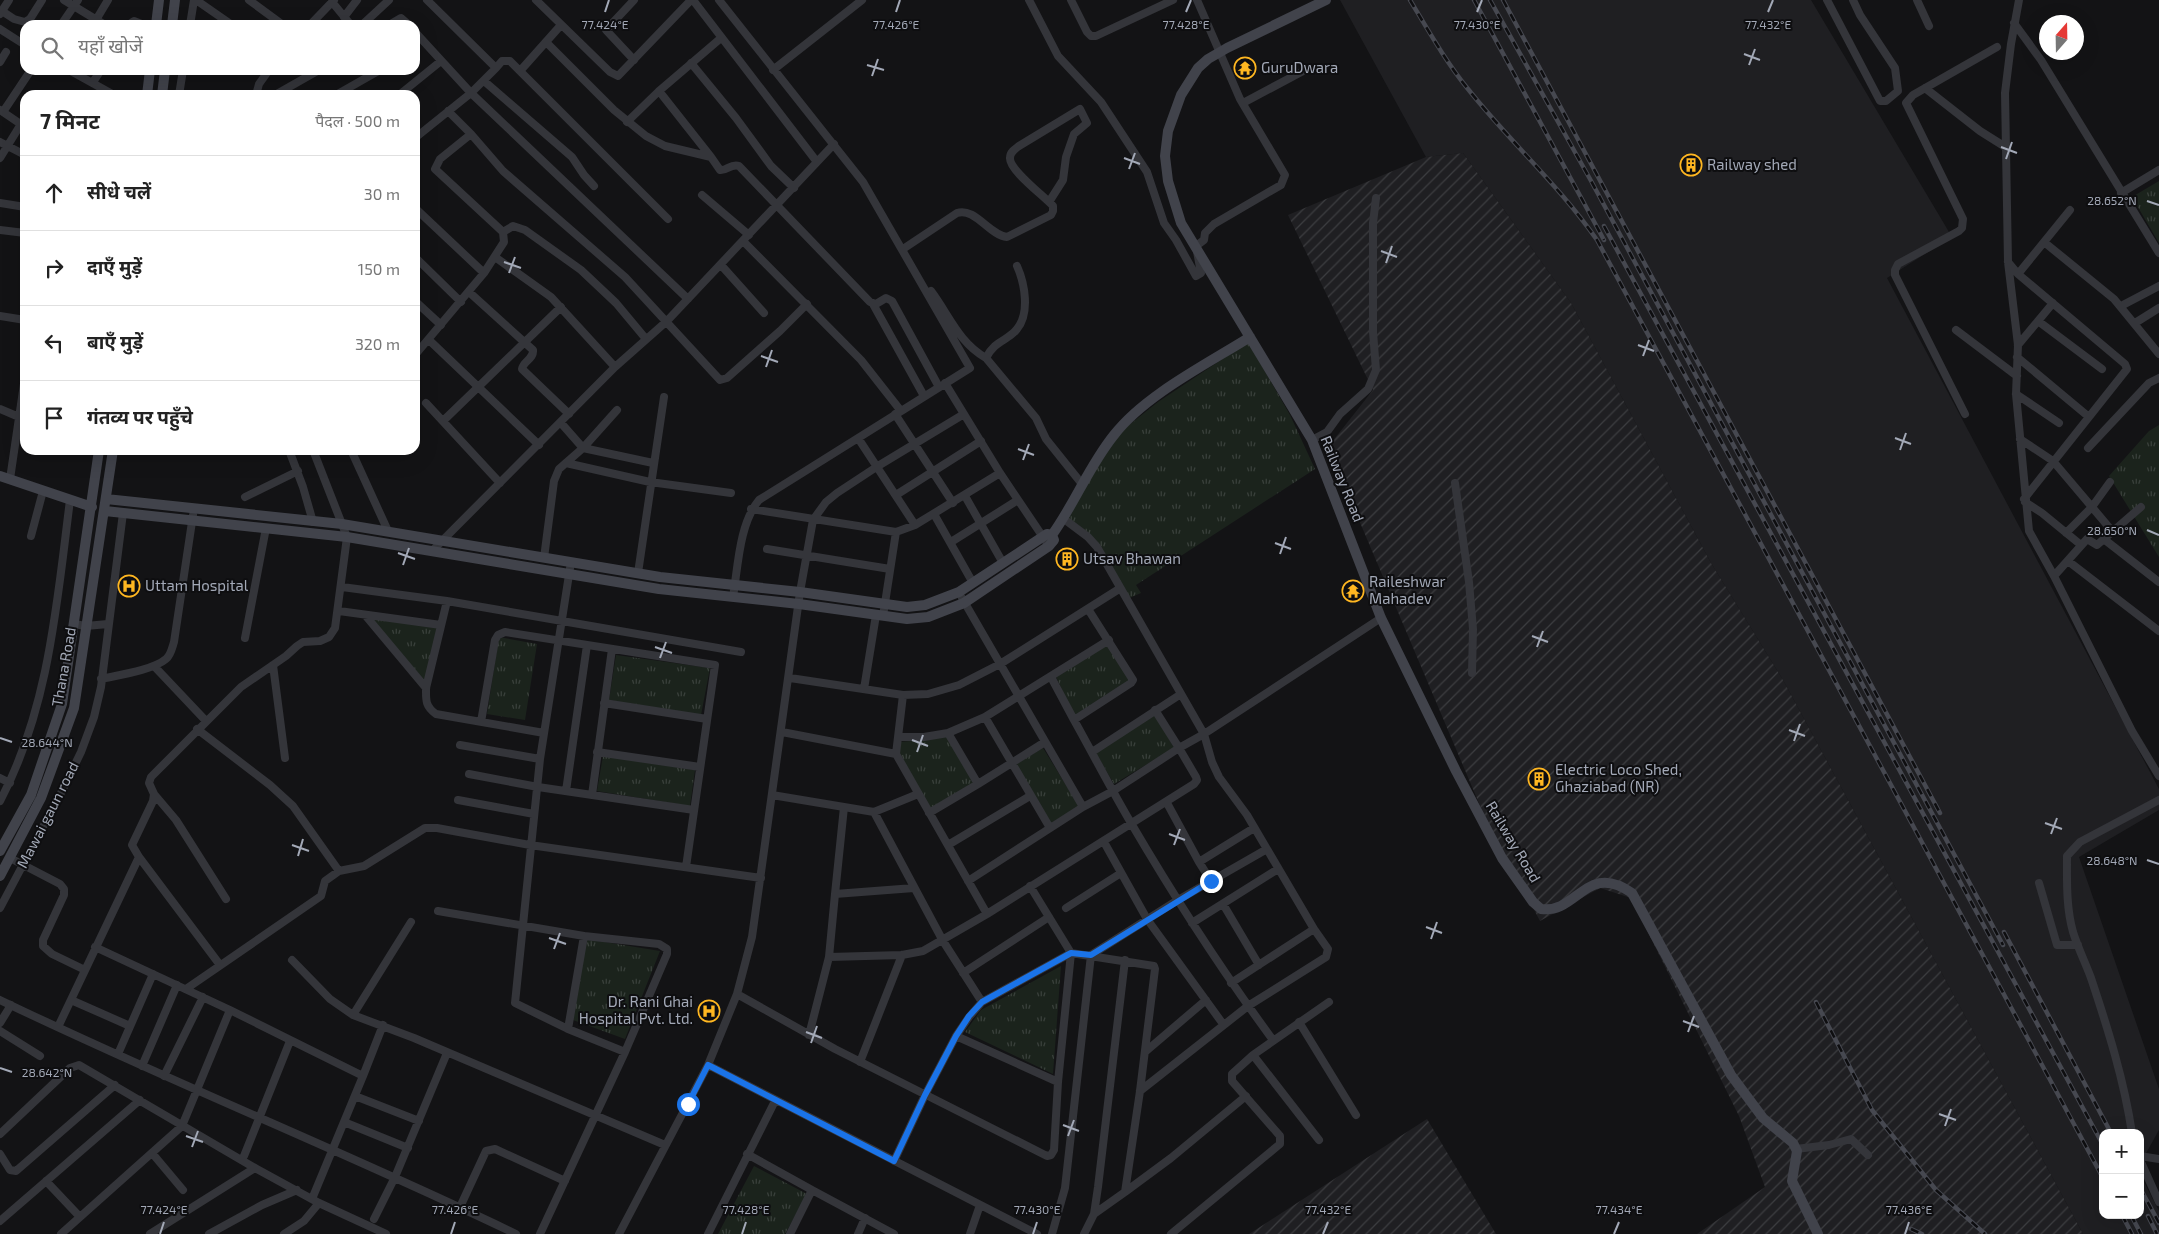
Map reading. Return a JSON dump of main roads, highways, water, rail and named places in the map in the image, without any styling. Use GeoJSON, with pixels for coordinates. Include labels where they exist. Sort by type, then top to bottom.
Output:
{"type":"FeatureCollection","features":[{"type":"Feature","properties":{"kind":"railway"},"geometry":{"type":"LineString","coordinates":[[1410,0],[1460,79],[1566,200],[1597,240],[2101,1174]]}},
{"type":"Feature","properties":{"kind":"railway"},"geometry":{"type":"LineString","coordinates":[[1474,0],[1604,240]]}},
{"type":"Feature","properties":{"kind":"railway"},"geometry":{"type":"LineString","coordinates":[[1490,0],[1590,179],[2003,945]]}},
{"type":"Feature","properties":{"kind":"railway"},"geometry":{"type":"LineString","coordinates":[[1503,0],[1940,813]]}},
{"type":"Feature","properties":{"kind":"railway"},"geometry":{"type":"LineString","coordinates":[[1604,226],[2099,1138]]}},
{"type":"Feature","properties":{"kind":"railway"},"geometry":{"type":"LineString","coordinates":[[2004,932],[2109,1129]]}},
{"type":"Feature","properties":{"kind":"railway"},"geometry":{"type":"LineString","coordinates":[[1816,1002],[1872,1110],[1936,1190],[1985,1234]]}},
{"type":"Feature","properties":{"kind":"railway"},"geometry":{"type":"LineString","coordinates":[[2144,1195],[2159,1223]]}},
{"type":"Feature","properties":{"kind":"railway"},"geometry":{"type":"LineString","coordinates":[[2148,1216],[2157,1234]]}},
{"type":"Feature","properties":{"kind":"railway"},"geometry":{"type":"LineString","coordinates":[[2124,1219],[2132,1234]]}},
{"type":"Feature","properties":{"kind":"railway"},"geometry":{"type":"LineString","coordinates":[[2133,1219],[2141,1234]]}},
{"type":"Feature","properties":{"kind":"railway"},"geometry":{"type":"LineString","coordinates":[[1911,1229],[1922,1234]]}},
{"type":"Feature","properties":{"kind":"place","name":"GuruDwara"},"geometry":{"type":"Point","coordinates":[1245,68]}},
{"type":"Feature","properties":{"kind":"place","name":"Railway shed"},"geometry":{"type":"Point","coordinates":[1691,165]}},
{"type":"Feature","properties":{"kind":"place","name":"Utsav Bhawan"},"geometry":{"type":"Point","coordinates":[1067,559]}},
{"type":"Feature","properties":{"kind":"place","name":"Uttam Hospital"},"geometry":{"type":"Point","coordinates":[129,586]}},
{"type":"Feature","properties":{"kind":"place","name":"Raileshwar Mahadev"},"geometry":{"type":"Point","coordinates":[1353,591]}},
{"type":"Feature","properties":{"kind":"place","name":"Electric Loco Shed, Ghaziabad (NR)"},"geometry":{"type":"Point","coordinates":[1539,779]}},
{"type":"Feature","properties":{"kind":"place","name":"Dr. Rani Ghai Hospital Pvt. Ltd."},"geometry":{"type":"Point","coordinates":[709,1011]}}]}
